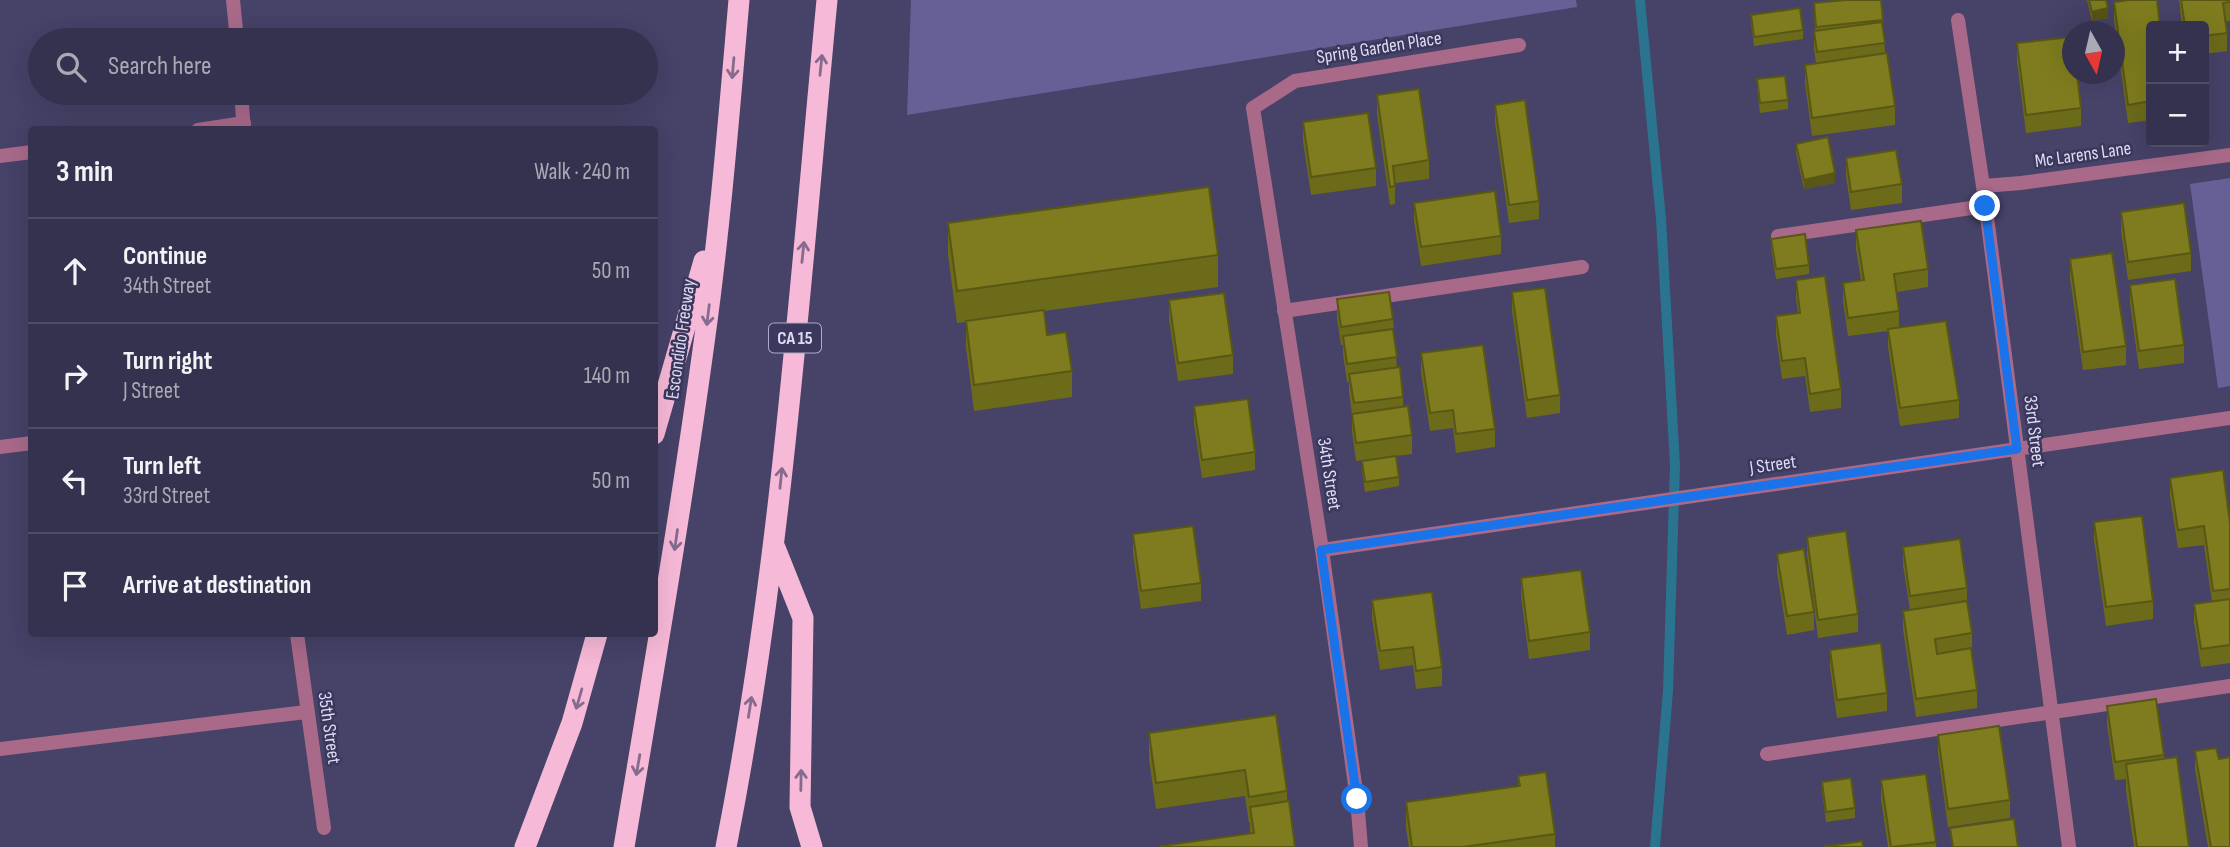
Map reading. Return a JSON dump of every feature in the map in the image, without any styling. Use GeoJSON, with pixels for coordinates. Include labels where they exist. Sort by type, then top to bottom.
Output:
{"type":"FeatureCollection","features":[{"type":"Feature","properties":{"kind":"highway","name":"Escondido Freeway"},"geometry":{"type":"LineString","coordinates":[[624,847],[674,555],[704,342],[722,199],[739,0]]}},
{"type":"Feature","properties":{"kind":"highway","name":"CA 15"},"geometry":{"type":"LineString","coordinates":[[726,847],[774,546],[827,0]]}},
{"type":"Feature","properties":{"kind":"highway"},"geometry":{"type":"LineString","coordinates":[[658,420],[722,199]]}},
{"type":"Feature","properties":{"kind":"highway"},"geometry":{"type":"LineString","coordinates":[[774,546],[803,618],[800,807],[812,847]]}},
{"type":"Feature","properties":{"kind":"highway"},"geometry":{"type":"LineString","coordinates":[[525,847],[572,723],[596,637]]}},
{"type":"Feature","properties":{"kind":"street"},"geometry":{"type":"LineString","coordinates":[[233,0],[236,28]]}},
{"type":"Feature","properties":{"kind":"street","name":"33rd Street"},"geometry":{"type":"LineString","coordinates":[[1958,20],[1983,187],[2069,847]]}},
{"type":"Feature","properties":{"kind":"street","name":"Spring Garden Place"},"geometry":{"type":"LineString","coordinates":[[1253,108],[1295,82],[1519,45]]}},
{"type":"Feature","properties":{"kind":"street"},"geometry":{"type":"LineString","coordinates":[[242,105],[244,126]]}},
{"type":"Feature","properties":{"kind":"street","name":"34th Street"},"geometry":{"type":"LineString","coordinates":[[1253,108],[1321,550],[1357,799],[1361,847]]}},
{"type":"Feature","properties":{"kind":"street"},"geometry":{"type":"LineString","coordinates":[[0,156],[28,152]]}},
{"type":"Feature","properties":{"kind":"street","name":"Mc Larens Lane"},"geometry":{"type":"LineString","coordinates":[[1983,187],[2230,155]]}},
{"type":"Feature","properties":{"kind":"street"},"geometry":{"type":"LineString","coordinates":[[1779,236],[1985,206]]}},
{"type":"Feature","properties":{"kind":"street"},"geometry":{"type":"LineString","coordinates":[[1284,311],[1582,267]]}},
{"type":"Feature","properties":{"kind":"street","name":"J Street"},"geometry":{"type":"LineString","coordinates":[[1321,550],[2230,418]]}},
{"type":"Feature","properties":{"kind":"street"},"geometry":{"type":"LineString","coordinates":[[0,447],[28,444]]}},
{"type":"Feature","properties":{"kind":"street","name":"35th Street"},"geometry":{"type":"LineString","coordinates":[[297,637],[324,828]]}},
{"type":"Feature","properties":{"kind":"street"},"geometry":{"type":"LineString","coordinates":[[1767,754],[2230,686]]}},
{"type":"Feature","properties":{"kind":"street"},"geometry":{"type":"LineString","coordinates":[[0,749],[306,712]]}},
{"type":"Feature","properties":{"kind":"shaded area"},"geometry":{"type":"Polygon","coordinates":[[[911,0],[1576,0],[1577,7],[907,115],[911,0]]]}},
{"type":"Feature","properties":{"kind":"shaded area"},"geometry":{"type":"Polygon","coordinates":[[[2230,178],[2230,386],[2218,388],[2190,184],[2230,178]]]}},
{"type":"Feature","properties":{"kind":"building"},"geometry":{"type":"Polygon","coordinates":[[[1881,0],[1883,20],[1816,27],[1814,3],[1881,0]]]}},
{"type":"Feature","properties":{"kind":"building"},"geometry":{"type":"Polygon","coordinates":[[[2089,0],[2106,0],[2108,8],[2092,12],[2089,0]]]}},
{"type":"Feature","properties":{"kind":"building"},"geometry":{"type":"Polygon","coordinates":[[[2157,0],[2159,21],[2146,21],[2146,102],[2128,105],[2125,83],[2125,21],[2117,21],[2114,2],[2157,0]]]}},
{"type":"Feature","properties":{"kind":"building"},"geometry":{"type":"Polygon","coordinates":[[[2181,0],[2230,0],[2223,3],[2227,33],[2209,35],[2209,21],[2184,21],[2181,0]]]}},
{"type":"Feature","properties":{"kind":"building"},"geometry":{"type":"Polygon","coordinates":[[[1800,8],[1803,30],[1754,37],[1751,15],[1800,8]]]}},
{"type":"Feature","properties":{"kind":"building"},"geometry":{"type":"Polygon","coordinates":[[[1882,22],[1885,43],[1817,52],[1814,31],[1882,22]]]}},
{"type":"Feature","properties":{"kind":"building"},"geometry":{"type":"Polygon","coordinates":[[[2062,38],[2062,84],[2078,84],[2081,108],[2026,115],[2017,43],[2062,38]]]}},
{"type":"Feature","properties":{"kind":"building"},"geometry":{"type":"Polygon","coordinates":[[[1887,53],[1895,106],[1812,118],[1805,65],[1887,53]]]}},
{"type":"Feature","properties":{"kind":"building"},"geometry":{"type":"Polygon","coordinates":[[[1785,76],[1788,100],[1760,103],[1757,79],[1785,76]]]}},
{"type":"Feature","properties":{"kind":"building"},"geometry":{"type":"Polygon","coordinates":[[[1419,89],[1429,160],[1393,166],[1395,186],[1390,187],[1377,95],[1419,89]]]}},
{"type":"Feature","properties":{"kind":"building"},"geometry":{"type":"Polygon","coordinates":[[[1525,100],[1539,201],[1509,205],[1495,105],[1525,100]]]}},
{"type":"Feature","properties":{"kind":"building"},"geometry":{"type":"Polygon","coordinates":[[[1368,113],[1376,168],[1311,177],[1303,122],[1368,113]]]}},
{"type":"Feature","properties":{"kind":"building"},"geometry":{"type":"Polygon","coordinates":[[[1828,137],[1835,173],[1804,180],[1796,144],[1828,137]]]}},
{"type":"Feature","properties":{"kind":"building"},"geometry":{"type":"Polygon","coordinates":[[[1896,150],[1902,184],[1851,192],[1846,158],[1896,150]]]}},
{"type":"Feature","properties":{"kind":"building"},"geometry":{"type":"Polygon","coordinates":[[[1209,187],[1218,255],[957,291],[948,223],[1209,187]]]}},
{"type":"Feature","properties":{"kind":"building"},"geometry":{"type":"Polygon","coordinates":[[[1495,191],[1501,236],[1421,247],[1414,203],[1495,191]]]}},
{"type":"Feature","properties":{"kind":"building"},"geometry":{"type":"Polygon","coordinates":[[[2184,203],[2191,253],[2128,262],[2121,212],[2184,203]]]}},
{"type":"Feature","properties":{"kind":"building"},"geometry":{"type":"Polygon","coordinates":[[[1921,221],[1928,269],[1894,274],[1899,311],[1848,318],[1843,283],[1864,280],[1856,230],[1921,221]]]}},
{"type":"Feature","properties":{"kind":"building"},"geometry":{"type":"Polygon","coordinates":[[[1805,234],[1809,265],[1776,269],[1771,239],[1805,234]]]}},
{"type":"Feature","properties":{"kind":"building"},"geometry":{"type":"Polygon","coordinates":[[[2112,253],[2126,346],[2083,352],[2070,259],[2112,253]]]}},
{"type":"Feature","properties":{"kind":"building"},"geometry":{"type":"Polygon","coordinates":[[[1825,276],[1841,389],[1810,394],[1805,358],[1782,361],[1776,316],[1800,313],[1796,280],[1825,276]]]}},
{"type":"Feature","properties":{"kind":"building"},"geometry":{"type":"Polygon","coordinates":[[[2175,279],[2184,345],[2139,351],[2130,285],[2175,279]]]}},
{"type":"Feature","properties":{"kind":"building"},"geometry":{"type":"Polygon","coordinates":[[[1545,288],[1560,395],[1527,400],[1512,292],[1545,288]]]}},
{"type":"Feature","properties":{"kind":"building"},"geometry":{"type":"Polygon","coordinates":[[[1389,292],[1393,319],[1341,327],[1337,299],[1389,292]]]}},
{"type":"Feature","properties":{"kind":"building"},"geometry":{"type":"Polygon","coordinates":[[[1224,293],[1233,355],[1178,363],[1169,300],[1224,293]]]}},
{"type":"Feature","properties":{"kind":"building"},"geometry":{"type":"Polygon","coordinates":[[[1044,310],[1047,335],[1066,332],[1072,371],[974,385],[966,321],[1044,310]]]}},
{"type":"Feature","properties":{"kind":"building"},"geometry":{"type":"Polygon","coordinates":[[[1946,321],[1959,400],[1900,408],[1888,329],[1946,321]]]}},
{"type":"Feature","properties":{"kind":"building"},"geometry":{"type":"Polygon","coordinates":[[[1393,329],[1397,357],[1347,364],[1343,336],[1393,329]]]}},
{"type":"Feature","properties":{"kind":"building"},"geometry":{"type":"Polygon","coordinates":[[[1483,345],[1495,429],[1456,434],[1453,410],[1430,413],[1421,353],[1483,345]]]}},
{"type":"Feature","properties":{"kind":"building"},"geometry":{"type":"Polygon","coordinates":[[[1400,367],[1403,397],[1354,403],[1349,374],[1400,367]]]}},
{"type":"Feature","properties":{"kind":"building"},"geometry":{"type":"Polygon","coordinates":[[[1248,399],[1255,452],[1202,460],[1194,406],[1248,399]]]}},
{"type":"Feature","properties":{"kind":"building"},"geometry":{"type":"Polygon","coordinates":[[[1408,406],[1412,435],[1356,443],[1352,414],[1408,406]]]}},
{"type":"Feature","properties":{"kind":"building"},"geometry":{"type":"Polygon","coordinates":[[[1396,456],[1399,477],[1365,482],[1362,461],[1396,456]]]}},
{"type":"Feature","properties":{"kind":"building"},"geometry":{"type":"Polygon","coordinates":[[[2223,470],[2230,523],[2230,589],[2213,591],[2204,526],[2178,530],[2170,478],[2223,470]]]}},
{"type":"Feature","properties":{"kind":"building"},"geometry":{"type":"Polygon","coordinates":[[[2142,516],[2153,601],[2106,607],[2094,522],[2142,516]]]}},
{"type":"Feature","properties":{"kind":"building"},"geometry":{"type":"Polygon","coordinates":[[[1193,526],[1201,583],[1141,591],[1133,534],[1193,526]]]}},
{"type":"Feature","properties":{"kind":"building"},"geometry":{"type":"Polygon","coordinates":[[[1846,531],[1858,614],[1818,620],[1807,537],[1846,531]]]}},
{"type":"Feature","properties":{"kind":"building"},"geometry":{"type":"Polygon","coordinates":[[[1960,539],[1967,588],[1910,596],[1903,547],[1960,539]]]}},
{"type":"Feature","properties":{"kind":"building"},"geometry":{"type":"Polygon","coordinates":[[[1804,549],[1814,612],[1787,616],[1777,554],[1804,549]]]}},
{"type":"Feature","properties":{"kind":"building"},"geometry":{"type":"Polygon","coordinates":[[[1581,570],[1590,632],[1529,641],[1521,578],[1581,570]]]}},
{"type":"Feature","properties":{"kind":"building"},"geometry":{"type":"Polygon","coordinates":[[[1432,592],[1442,667],[1416,671],[1413,647],[1380,651],[1372,600],[1432,592]]]}},
{"type":"Feature","properties":{"kind":"building"},"geometry":{"type":"Polygon","coordinates":[[[2230,599],[2230,645],[2201,649],[2194,604],[2230,599]]]}},
{"type":"Feature","properties":{"kind":"building"},"geometry":{"type":"Polygon","coordinates":[[[1967,601],[1972,633],[1935,639],[1937,654],[1971,648],[1977,690],[1916,699],[1903,611],[1967,601]]]}},
{"type":"Feature","properties":{"kind":"building"},"geometry":{"type":"Polygon","coordinates":[[[1881,643],[1887,693],[1837,700],[1830,650],[1881,643]]]}},
{"type":"Feature","properties":{"kind":"building"},"geometry":{"type":"Polygon","coordinates":[[[2156,699],[2164,755],[2115,762],[2107,706],[2156,699]]]}},
{"type":"Feature","properties":{"kind":"building"},"geometry":{"type":"Polygon","coordinates":[[[1276,715],[1287,791],[1249,797],[1245,770],[1156,783],[1149,733],[1276,715]]]}},
{"type":"Feature","properties":{"kind":"building"},"geometry":{"type":"Polygon","coordinates":[[[1999,726],[2010,800],[1948,809],[1938,735],[1999,726]]]}},
{"type":"Feature","properties":{"kind":"building"},"geometry":{"type":"Polygon","coordinates":[[[2216,748],[2219,759],[2230,757],[2230,847],[2211,847],[2195,751],[2216,748]]]}},
{"type":"Feature","properties":{"kind":"building"},"geometry":{"type":"Polygon","coordinates":[[[2177,757],[2189,847],[2137,847],[2126,764],[2177,757]]]}},
{"type":"Feature","properties":{"kind":"building"},"geometry":{"type":"Polygon","coordinates":[[[1546,772],[1555,834],[1463,847],[1412,847],[1406,802],[1520,786],[1518,776],[1546,772]]]}},
{"type":"Feature","properties":{"kind":"building"},"geometry":{"type":"Polygon","coordinates":[[[1926,774],[1936,842],[1891,847],[1881,780],[1926,774]]]}},
{"type":"Feature","properties":{"kind":"building"},"geometry":{"type":"Polygon","coordinates":[[[1851,778],[1855,808],[1826,812],[1822,782],[1851,778]]]}},
{"type":"Feature","properties":{"kind":"building"},"geometry":{"type":"Polygon","coordinates":[[[1289,801],[1295,847],[1161,847],[1254,833],[1250,807],[1289,801]]]}},
{"type":"Feature","properties":{"kind":"building"},"geometry":{"type":"Polygon","coordinates":[[[2014,819],[2018,847],[1953,847],[1950,828],[2014,819]]]}},
{"type":"Feature","properties":{"kind":"building"},"geometry":{"type":"Polygon","coordinates":[[[1862,841],[1863,847],[1823,847],[1862,841]]]}},
{"type":"Feature","properties":{"kind":"waterway"},"geometry":{"type":"LineString","coordinates":[[1640,0],[1661,219],[1675,465],[1668,691],[1655,847]]}},
{"type":"Feature","properties":{"kind":"route"},"geometry":{"type":"LineString","coordinates":[[1357,799],[1321,550],[2017,449],[1985,206]]}}]}
